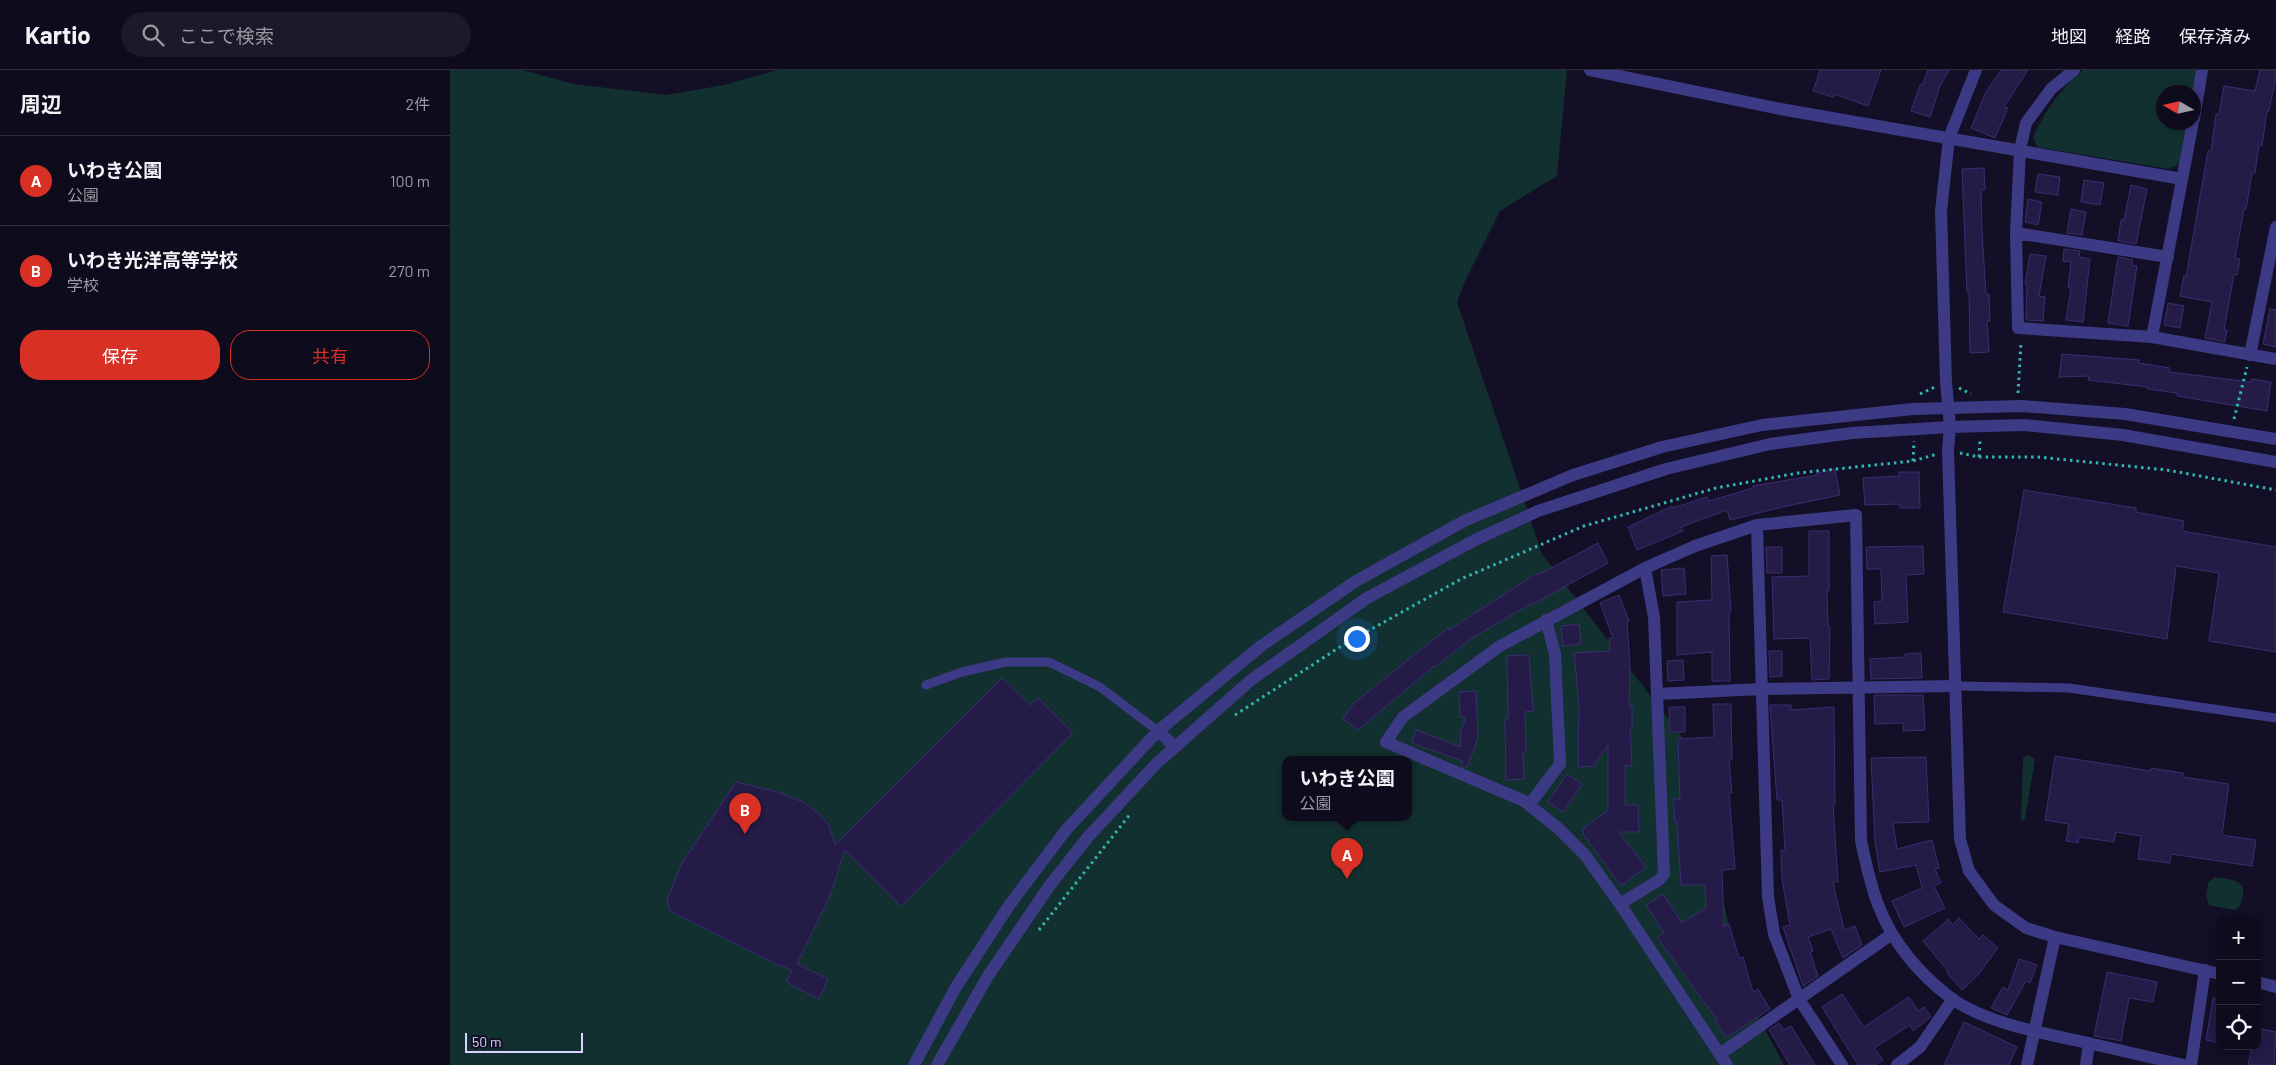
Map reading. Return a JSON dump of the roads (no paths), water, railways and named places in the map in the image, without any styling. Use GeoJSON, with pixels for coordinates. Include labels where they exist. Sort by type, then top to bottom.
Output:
{"type":"FeatureCollection","features":[{"type":"Feature","properties":{"kind":"street"},"geometry":{"type":"LineString","coordinates":[[1590,70],[1786,110],[2182,179]]}},
{"type":"Feature","properties":{"kind":"street"},"geometry":{"type":"LineString","coordinates":[[1976,70],[1949,138],[1942,211],[1946,382],[1950,427],[1948,450],[1957,686],[1960,839],[1969,871],[1994,905],[2026,928],[2055,937],[2216,973]]}},
{"type":"Feature","properties":{"kind":"street"},"geometry":{"type":"LineString","coordinates":[[2074,70],[2051,90],[2026,123],[2020,150],[2016,233],[2018,328],[2152,337],[2276,359]]}},
{"type":"Feature","properties":{"kind":"street"},"geometry":{"type":"LineString","coordinates":[[2199,85],[2202,70]]}},
{"type":"Feature","properties":{"kind":"street"},"geometry":{"type":"LineString","coordinates":[[2152,337],[2191,130]]}},
{"type":"Feature","properties":{"kind":"street"},"geometry":{"type":"LineString","coordinates":[[2250,355],[2276,227]]}},
{"type":"Feature","properties":{"kind":"street"},"geometry":{"type":"LineString","coordinates":[[2016,233],[2168,257]]}},
{"type":"Feature","properties":{"kind":"street"},"geometry":{"type":"LineString","coordinates":[[914,1065],[956,987],[1008,907],[1066,830],[1158,731],[1261,646],[1356,581],[1464,521],[1573,474],[1662,447],[1762,425],[1948,406],[2022,406],[2126,414],[2276,439]]}},
{"type":"Feature","properties":{"kind":"street"},"geometry":{"type":"LineString","coordinates":[[941,1064],[988,976],[1050,885],[1088,837],[1157,763],[1251,680],[1367,598],[1475,540],[1538,512],[1666,469],[1770,444],[1852,433],[2024,425],[2113,434],[2276,462]]}},
{"type":"Feature","properties":{"kind":"street"},"geometry":{"type":"LineString","coordinates":[[1727,1065],[1620,904],[1585,855],[1559,829],[1529,805],[1386,742],[1403,717],[1500,646],[1645,568],[1695,546],[1757,525],[1856,515],[1861,841],[1869,878],[1879,908],[1892,934],[1915,966],[1953,999],[1980,1013],[2035,1032],[2184,1065]]}},
{"type":"Feature","properties":{"kind":"street"},"geometry":{"type":"LineString","coordinates":[[1757,525],[1768,897],[1774,934],[1799,999],[1842,1065]]}},
{"type":"Feature","properties":{"kind":"street"},"geometry":{"type":"LineString","coordinates":[[1620,904],[1659,880],[1664,874],[1654,617],[1645,568]]}},
{"type":"Feature","properties":{"kind":"street"},"geometry":{"type":"LineString","coordinates":[[1529,805],[1560,764],[1555,654],[1546,620]]}},
{"type":"Feature","properties":{"kind":"street"},"geometry":{"type":"LineString","coordinates":[[1657,694],[1761,689],[1957,686]]}},
{"type":"Feature","properties":{"kind":"street"},"geometry":{"type":"LineString","coordinates":[[1158,731],[1175,747]]}},
{"type":"Feature","properties":{"kind":"street"},"geometry":{"type":"LineString","coordinates":[[1720,1054],[1892,934]]}},
{"type":"Feature","properties":{"kind":"street"},"geometry":{"type":"LineString","coordinates":[[2027,1065],[2055,937]]}},
{"type":"Feature","properties":{"kind":"street"},"geometry":{"type":"LineString","coordinates":[[2190,1065],[2205,970]]}},
{"type":"Feature","properties":{"kind":"street"},"geometry":{"type":"LineString","coordinates":[[2261,983],[2276,987]]}},
{"type":"Feature","properties":{"kind":"street"},"geometry":{"type":"LineString","coordinates":[[1897,1065],[1920,1047],[1953,999]]}},
{"type":"Feature","properties":{"kind":"street"},"geometry":{"type":"LineString","coordinates":[[2086,1065],[2089,1043]]}},
{"type":"Feature","properties":{"kind":"lane"},"geometry":{"type":"LineString","coordinates":[[926,685],[962,672],[1006,662],[1049,662],[1100,687],[1158,731]]}},
{"type":"Feature","properties":{"kind":"lane"},"geometry":{"type":"LineString","coordinates":[[1957,686],[2068,688],[2276,718]]}},
{"type":"Feature","properties":{"kind":"place","name":"いわき光洋高等学校"},"geometry":{"type":"Point","coordinates":[745,834]}},
{"type":"Feature","properties":{"kind":"place","name":"いわき公園"},"geometry":{"type":"Point","coordinates":[1347,879]}}]}
